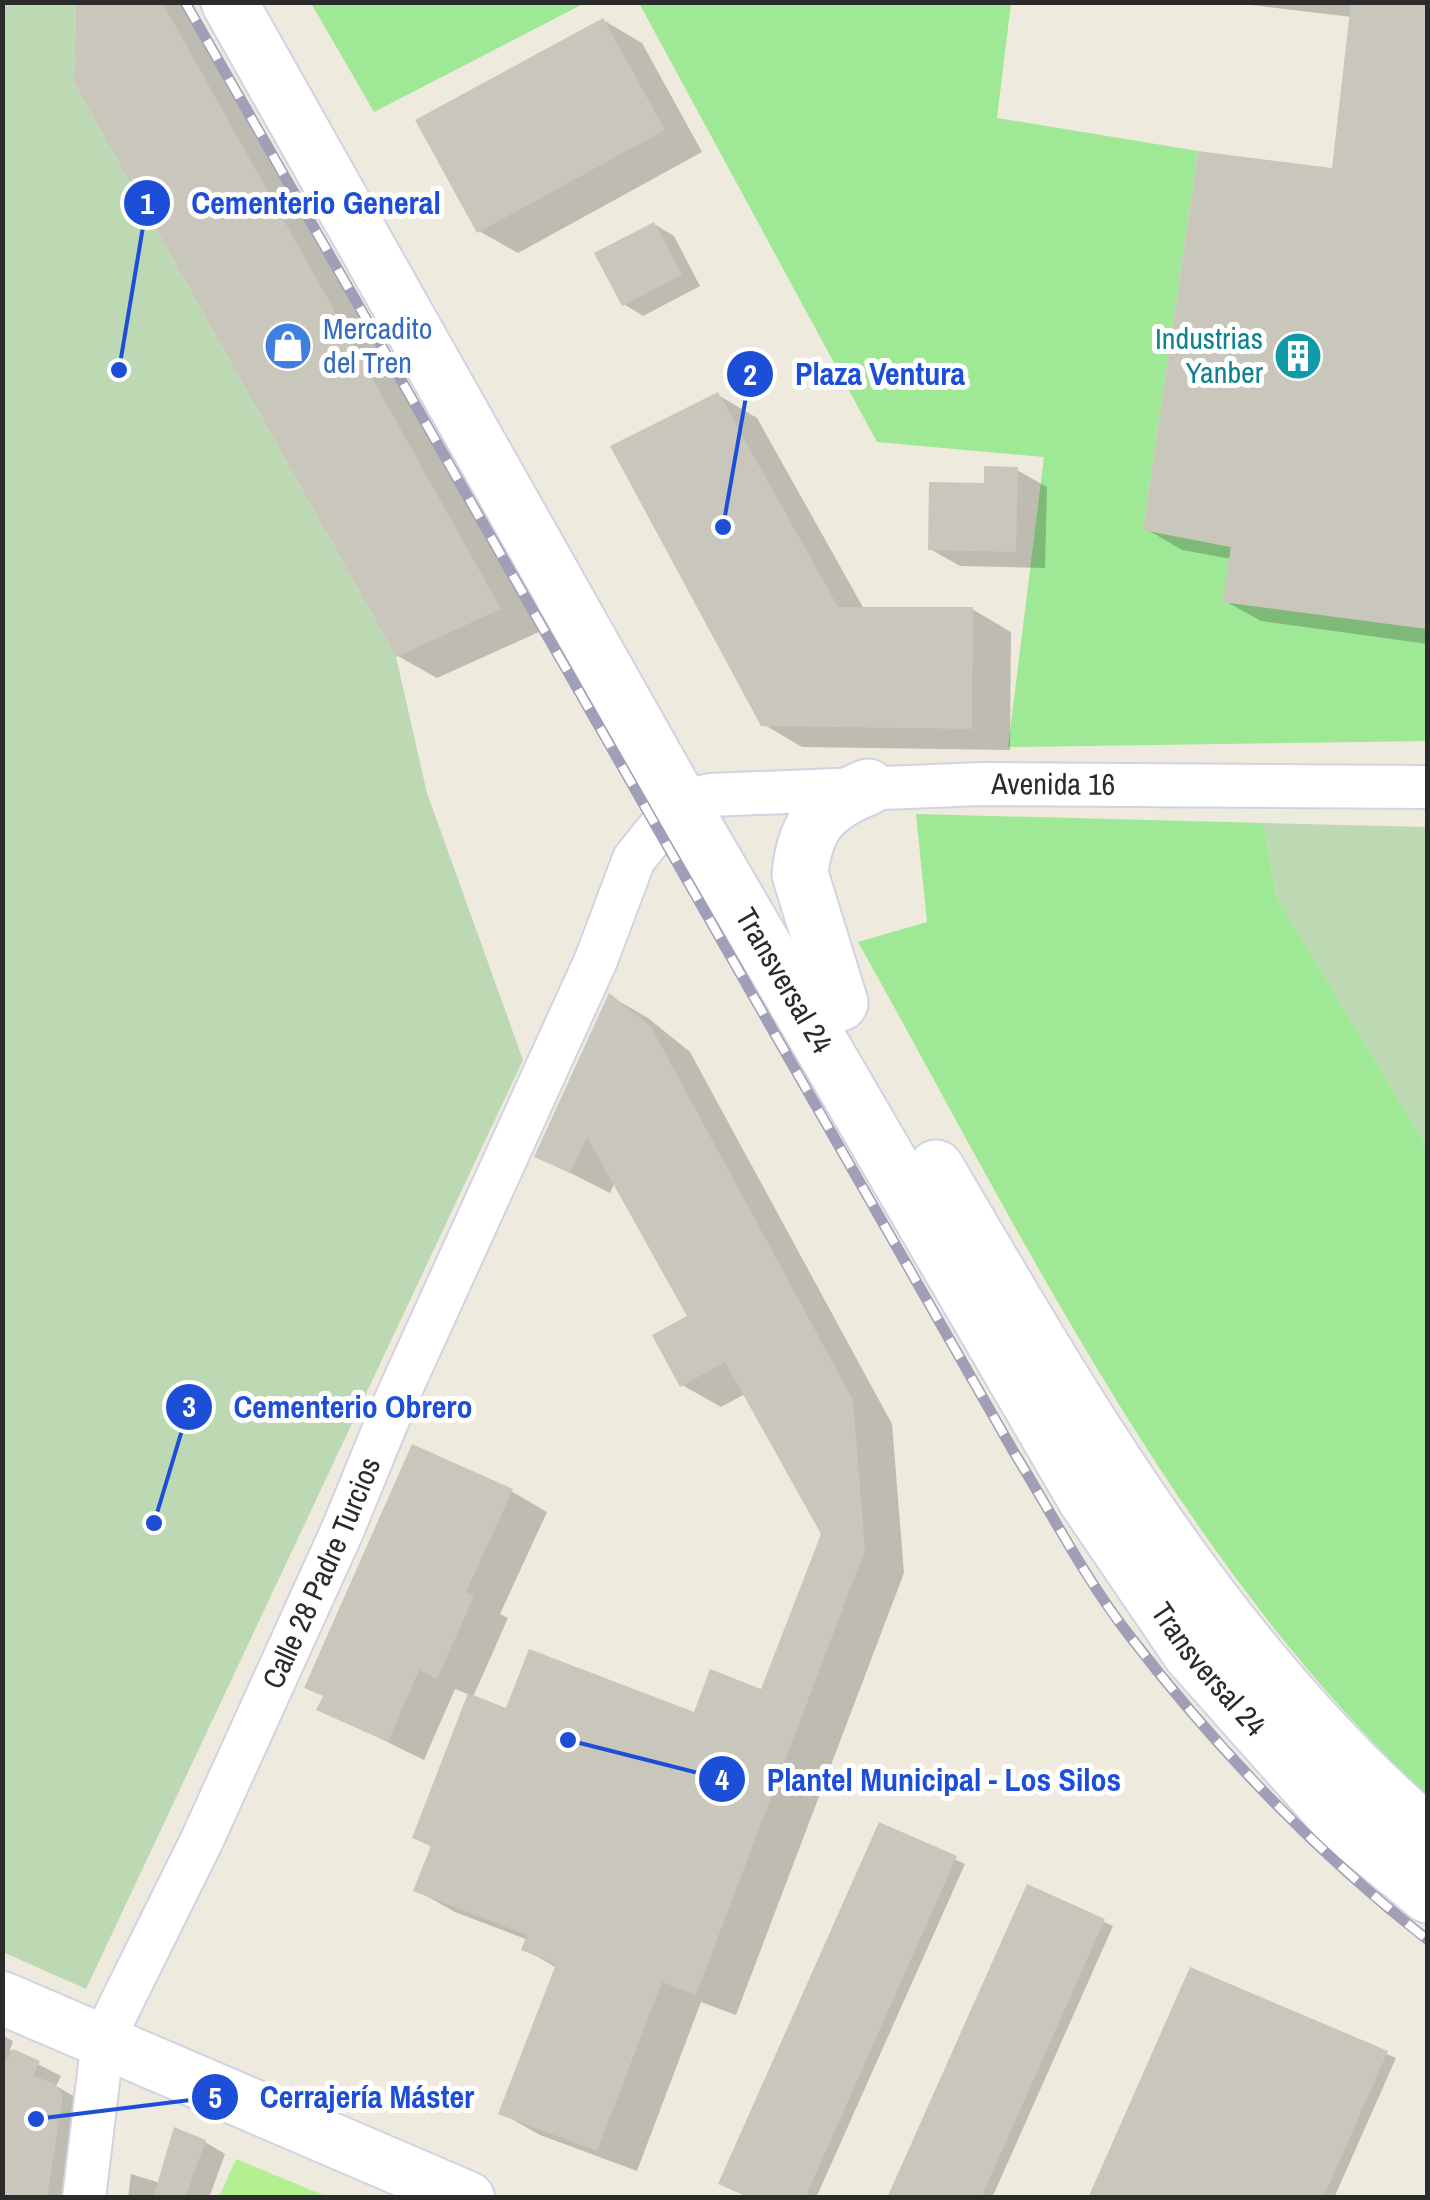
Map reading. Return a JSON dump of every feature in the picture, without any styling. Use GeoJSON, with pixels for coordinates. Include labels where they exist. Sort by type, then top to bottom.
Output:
{"type":"FeatureCollection","features":[{"type":"Feature","properties":{"kind":"main road","name":"Transversal 24"},"geometry":{"type":"LineString","coordinates":[[229,2],[1030,1368],[1289,1699],[1360,1776],[1428,1834]]}},
{"type":"Feature","properties":{"kind":"main road","name":"Transversal 24"},"geometry":{"type":"LineString","coordinates":[[271,2],[695,799],[840,1003],[1135,1576],[1191,1654],[1343,1826],[1428,1895]]}},
{"type":"Feature","properties":{"kind":"main road"},"geometry":{"type":"LineString","coordinates":[[840,1003],[800,874],[802,854],[817,815],[836,800],[868,788]]}},
{"type":"Feature","properties":{"kind":"street","name":"Avenida 16"},"geometry":{"type":"LineString","coordinates":[[695,799],[868,788],[1428,786]]}},
{"type":"Feature","properties":{"kind":"street","name":"Calle 28 Padre Turcios"},"geometry":{"type":"LineString","coordinates":[[84,2198],[103,2040],[202,1840],[343,1529],[403,1384],[596,960],[634,859],[695,799]]}},
{"type":"Feature","properties":{"kind":"street"},"geometry":{"type":"LineString","coordinates":[[2,1998],[468,2198]]}},
{"type":"Feature","properties":{"kind":"green space"},"geometry":{"type":"Polygon","coordinates":[[[76,2],[74,83],[396,657],[427,793],[523,1060],[86,1989],[3,1952],[2,3],[76,2]]]}},
{"type":"Feature","properties":{"kind":"green space"},"geometry":{"type":"Polygon","coordinates":[[[311,3],[585,3],[374,112],[311,3]]]}},
{"type":"Feature","properties":{"kind":"green space"},"geometry":{"type":"Polygon","coordinates":[[[639,3],[1011,3],[997,118],[1198,151],[1143,530],[1231,547],[1223,602],[1427,629],[1427,741],[1008,747],[1044,457],[877,442],[639,3]]]}},
{"type":"Feature","properties":{"kind":"green space"},"geometry":{"type":"Polygon","coordinates":[[[916,814],[1263,823],[1277,898],[1427,1147],[1427,1795],[1339,1705],[1257,1606],[1182,1502],[1045,1280],[858,942],[927,922],[916,814]]]}},
{"type":"Feature","properties":{"kind":"green space"},"geometry":{"type":"Polygon","coordinates":[[[1263,823],[1427,827],[1427,1147],[1277,898],[1263,823]]]}},
{"type":"Feature","properties":{"kind":"green space"},"geometry":{"type":"Polygon","coordinates":[[[236,2159],[328,2197],[219,2197],[236,2159]]]}},
{"type":"Feature","properties":{"kind":"building","name":"Mercadito del Tren"},"geometry":{"type":"Polygon","coordinates":[[[76,2],[162,2],[501,609],[396,657],[74,83],[76,2]]]}},
{"type":"Feature","properties":{"kind":"building","name":"Industrias Yanber"},"geometry":{"type":"Polygon","coordinates":[[[1351,2],[1428,2],[1428,629],[1222,602],[1231,547],[1143,530],[1198,151],[1332,168],[1351,2]]]}},
{"type":"Feature","properties":{"kind":"building"},"geometry":{"type":"Polygon","coordinates":[[[603,18],[665,130],[477,233],[415,120],[603,18]]]}},
{"type":"Feature","properties":{"kind":"building"},"geometry":{"type":"Polygon","coordinates":[[[654,222],[682,275],[622,306],[594,253],[654,222]]]}},
{"type":"Feature","properties":{"kind":"building"},"geometry":{"type":"Polygon","coordinates":[[[718,392],[838,607],[973,607],[972,729],[761,726],[610,446],[718,392]]]}},
{"type":"Feature","properties":{"kind":"building"},"geometry":{"type":"Polygon","coordinates":[[[984,466],[1018,467],[1016,552],[928,550],[929,482],[984,483],[984,466]]]}},
{"type":"Feature","properties":{"kind":"building"},"geometry":{"type":"Polygon","coordinates":[[[609,993],[651,1027],[853,1400],[865,1550],[696,1995],[662,1982],[597,2151],[498,2114],[556,1964],[521,1950],[527,1935],[413,1891],[431,1846],[412,1838],[468,1693],[506,1708],[529,1649],[694,1712],[710,1669],[761,1689],[821,1534],[725,1362],[680,1387],[652,1335],[687,1316],[587,1137],[570,1173],[534,1157],[609,993]]]}},
{"type":"Feature","properties":{"kind":"building"},"geometry":{"type":"Polygon","coordinates":[[[412,1444],[513,1489],[466,1592],[474,1596],[437,1679],[419,1670],[388,1742],[316,1710],[323,1696],[304,1688],[412,1444]]]}},
{"type":"Feature","properties":{"kind":"building"},"geometry":{"type":"Polygon","coordinates":[[[879,1822],[957,1856],[805,2198],[750,2198],[718,2184],[879,1822]]]}},
{"type":"Feature","properties":{"kind":"building"},"geometry":{"type":"Polygon","coordinates":[[[1027,1884],[1105,1919],[981,2198],[887,2198],[1027,1884]]]}},
{"type":"Feature","properties":{"kind":"building"},"geometry":{"type":"Polygon","coordinates":[[[1190,1967],[1388,2051],[1323,2198],[1088,2198],[1190,1967]]]}},
{"type":"Feature","properties":{"kind":"building"},"geometry":{"type":"Polygon","coordinates":[[[13,2049],[40,2061],[33,2076],[54,2083],[63,2095],[47,2198],[2,2198],[2,2067],[13,2049]]]}},
{"type":"Feature","properties":{"kind":"building"},"geometry":{"type":"Polygon","coordinates":[[[174,2127],[206,2140],[185,2198],[153,2198],[174,2127]]]}},
{"type":"Feature","properties":{"kind":"railway"},"geometry":{"type":"LineString","coordinates":[[185,2],[1015,1454],[1098,1592],[1162,1677],[1232,1758],[1307,1835],[1428,1940]]}},
{"type":"Feature","properties":{"kind":"place","name":"Mercadito del Tren"},"geometry":{"type":"Point","coordinates":[288,346]}},
{"type":"Feature","properties":{"kind":"place","name":"Industrias Yanber"},"geometry":{"type":"Point","coordinates":[1298,356]}},
{"type":"Feature","properties":{"kind":"place","name":"Cementerio General"},"geometry":{"type":"Point","coordinates":[119,370]}},
{"type":"Feature","properties":{"kind":"place","name":"Plaza Ventura"},"geometry":{"type":"Point","coordinates":[723,527]}},
{"type":"Feature","properties":{"kind":"place","name":"Cementerio Obrero"},"geometry":{"type":"Point","coordinates":[154,1523]}},
{"type":"Feature","properties":{"kind":"place","name":"Plantel Municipal - Los Silos"},"geometry":{"type":"Point","coordinates":[568,1740]}},
{"type":"Feature","properties":{"kind":"place","name":"Cerrajería Máster"},"geometry":{"type":"Point","coordinates":[36,2119]}}]}
